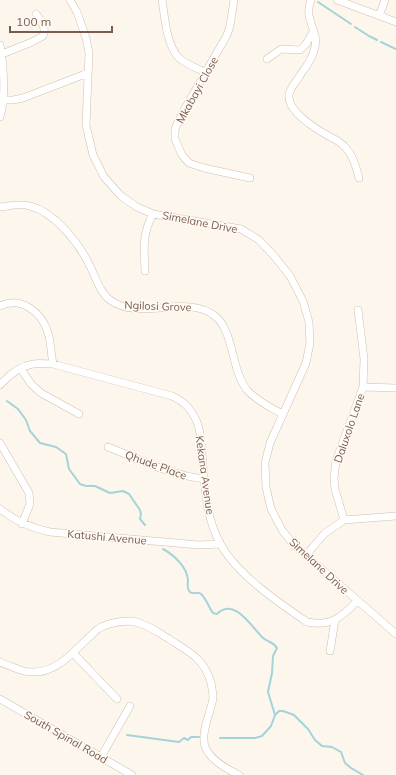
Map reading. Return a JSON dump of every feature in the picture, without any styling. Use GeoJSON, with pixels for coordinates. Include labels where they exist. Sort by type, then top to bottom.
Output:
{"type":"FeatureCollection","features":[{"type":"Feature","properties":{"kind":"street","name":"Simelane Drive"},"geometry":{"type":"LineString","coordinates":[[70,0],[77,12],[86,38],[89,53],[86,125],[93,155],[104,177],[121,196],[137,207],[153,214],[241,229],[259,240],[276,257],[290,276],[303,301],[309,322],[310,343],[306,363],[270,443],[265,463],[266,487],[271,509],[282,530],[294,545],[396,634]]}},
{"type":"Feature","properties":{"kind":"street"},"geometry":{"type":"LineString","coordinates":[[162,0],[172,46],[179,57],[190,66],[205,72]]}},
{"type":"Feature","properties":{"kind":"street","name":"Mkabayi Close"},"geometry":{"type":"LineString","coordinates":[[234,0],[227,35],[183,112],[175,129],[175,139],[182,155],[189,163],[204,168],[250,178]]}},
{"type":"Feature","properties":{"kind":"street"},"geometry":{"type":"LineString","coordinates":[[311,0],[308,13],[316,39],[316,45],[313,55],[291,88],[289,100],[292,106],[308,123],[346,147],[355,163],[359,178]]}},
{"type":"Feature","properties":{"kind":"street"},"geometry":{"type":"LineString","coordinates":[[337,0],[396,22]]}},
{"type":"Feature","properties":{"kind":"street"},"geometry":{"type":"LineString","coordinates":[[379,16],[386,0]]}},
{"type":"Feature","properties":{"kind":"street"},"geometry":{"type":"LineString","coordinates":[[2,54],[43,36],[45,31],[36,14]]}},
{"type":"Feature","properties":{"kind":"street"},"geometry":{"type":"LineString","coordinates":[[267,59],[281,49],[300,50],[306,44],[313,32]]}},
{"type":"Feature","properties":{"kind":"street"},"geometry":{"type":"LineString","coordinates":[[0,45],[2,54],[2,100],[0,117]]}},
{"type":"Feature","properties":{"kind":"street"},"geometry":{"type":"LineString","coordinates":[[2,100],[23,98],[88,74]]}},
{"type":"Feature","properties":{"kind":"street","name":"Ngilosi Grove"},"geometry":{"type":"LineString","coordinates":[[0,207],[16,205],[30,206],[47,214],[74,239],[84,253],[102,291],[110,299],[120,305],[138,308],[193,307],[205,310],[216,317],[226,331],[238,375],[247,389],[259,401],[282,414]]}},
{"type":"Feature","properties":{"kind":"street"},"geometry":{"type":"LineString","coordinates":[[145,271],[145,232],[153,214]]}},
{"type":"Feature","properties":{"kind":"street"},"geometry":{"type":"LineString","coordinates":[[0,306],[6,303],[18,302],[30,308],[40,316],[48,332],[52,364]]}},
{"type":"Feature","properties":{"kind":"street","name":"Daluxolo Lane"},"geometry":{"type":"LineString","coordinates":[[344,520],[335,489],[334,478],[336,461],[363,387],[364,359],[358,310]]}},
{"type":"Feature","properties":{"kind":"street","name":"Kekana Avenue"},"geometry":{"type":"LineString","coordinates":[[0,385],[7,377],[32,364],[52,364],[172,396],[183,401],[190,409],[197,423],[208,511],[213,528],[220,544],[237,566],[256,584],[307,622],[316,624],[336,620],[345,614],[358,601]]}},
{"type":"Feature","properties":{"kind":"street"},"geometry":{"type":"LineString","coordinates":[[21,369],[31,384],[41,393],[79,414]]}},
{"type":"Feature","properties":{"kind":"street"},"geometry":{"type":"LineString","coordinates":[[363,387],[396,388]]}},
{"type":"Feature","properties":{"kind":"street"},"geometry":{"type":"LineString","coordinates":[[0,442],[29,493],[30,504],[22,524]]}},
{"type":"Feature","properties":{"kind":"street","name":"Qhude Place"},"geometry":{"type":"LineString","coordinates":[[108,447],[171,472],[187,477],[204,479]]}},
{"type":"Feature","properties":{"kind":"street","name":"Katushi Avenue"},"geometry":{"type":"LineString","coordinates":[[0,509],[8,516],[22,524],[50,532],[199,545],[220,544]]}},
{"type":"Feature","properties":{"kind":"street"},"geometry":{"type":"LineString","coordinates":[[306,555],[325,533],[344,520],[396,516]]}},
{"type":"Feature","properties":{"kind":"street"},"geometry":{"type":"LineString","coordinates":[[0,662],[25,671],[38,672],[48,670],[57,666],[99,629],[113,623],[128,620],[139,622],[152,628],[195,655],[202,663],[208,674],[213,698],[203,740],[206,749],[219,762],[239,775]]}},
{"type":"Feature","properties":{"kind":"street"},"geometry":{"type":"LineString","coordinates":[[330,651],[336,620]]}},
{"type":"Feature","properties":{"kind":"street"},"geometry":{"type":"LineString","coordinates":[[73,653],[117,699]]}},
{"type":"Feature","properties":{"kind":"street","name":"South Spinal Road"},"geometry":{"type":"LineString","coordinates":[[0,699],[132,775]]}},
{"type":"Feature","properties":{"kind":"street"},"geometry":{"type":"LineString","coordinates":[[101,757],[130,706]]}},
{"type":"Feature","properties":{"kind":"waterway"},"geometry":{"type":"LineString","coordinates":[[318,2],[351,24]]}},
{"type":"Feature","properties":{"kind":"waterway"},"geometry":{"type":"LineString","coordinates":[[355,27],[377,40]]}},
{"type":"Feature","properties":{"kind":"waterway"},"geometry":{"type":"LineString","coordinates":[[381,42],[396,49]]}},
{"type":"Feature","properties":{"kind":"waterway"},"geometry":{"type":"LineString","coordinates":[[7,401],[18,409],[26,420],[30,431],[40,443],[56,447],[66,454],[69,469],[80,484],[95,486],[110,493],[123,491],[129,494],[140,510],[140,519],[145,525]]}},
{"type":"Feature","properties":{"kind":"waterway"},"geometry":{"type":"LineString","coordinates":[[163,549],[183,566],[187,575],[189,590],[191,593],[201,594],[213,613],[217,614],[223,610],[230,609],[236,611],[242,615],[262,637],[274,644],[277,648],[273,656],[272,673],[268,692],[275,715]]}},
{"type":"Feature","properties":{"kind":"waterway"},"geometry":{"type":"LineString","coordinates":[[220,738],[255,738],[262,736],[271,726],[275,715],[279,711],[283,711],[294,715],[322,746],[332,747],[341,752],[345,763],[363,775]]}},
{"type":"Feature","properties":{"kind":"waterway"},"geometry":{"type":"LineString","coordinates":[[127,735],[179,742],[184,738],[188,740],[191,737],[199,737]]}}]}
